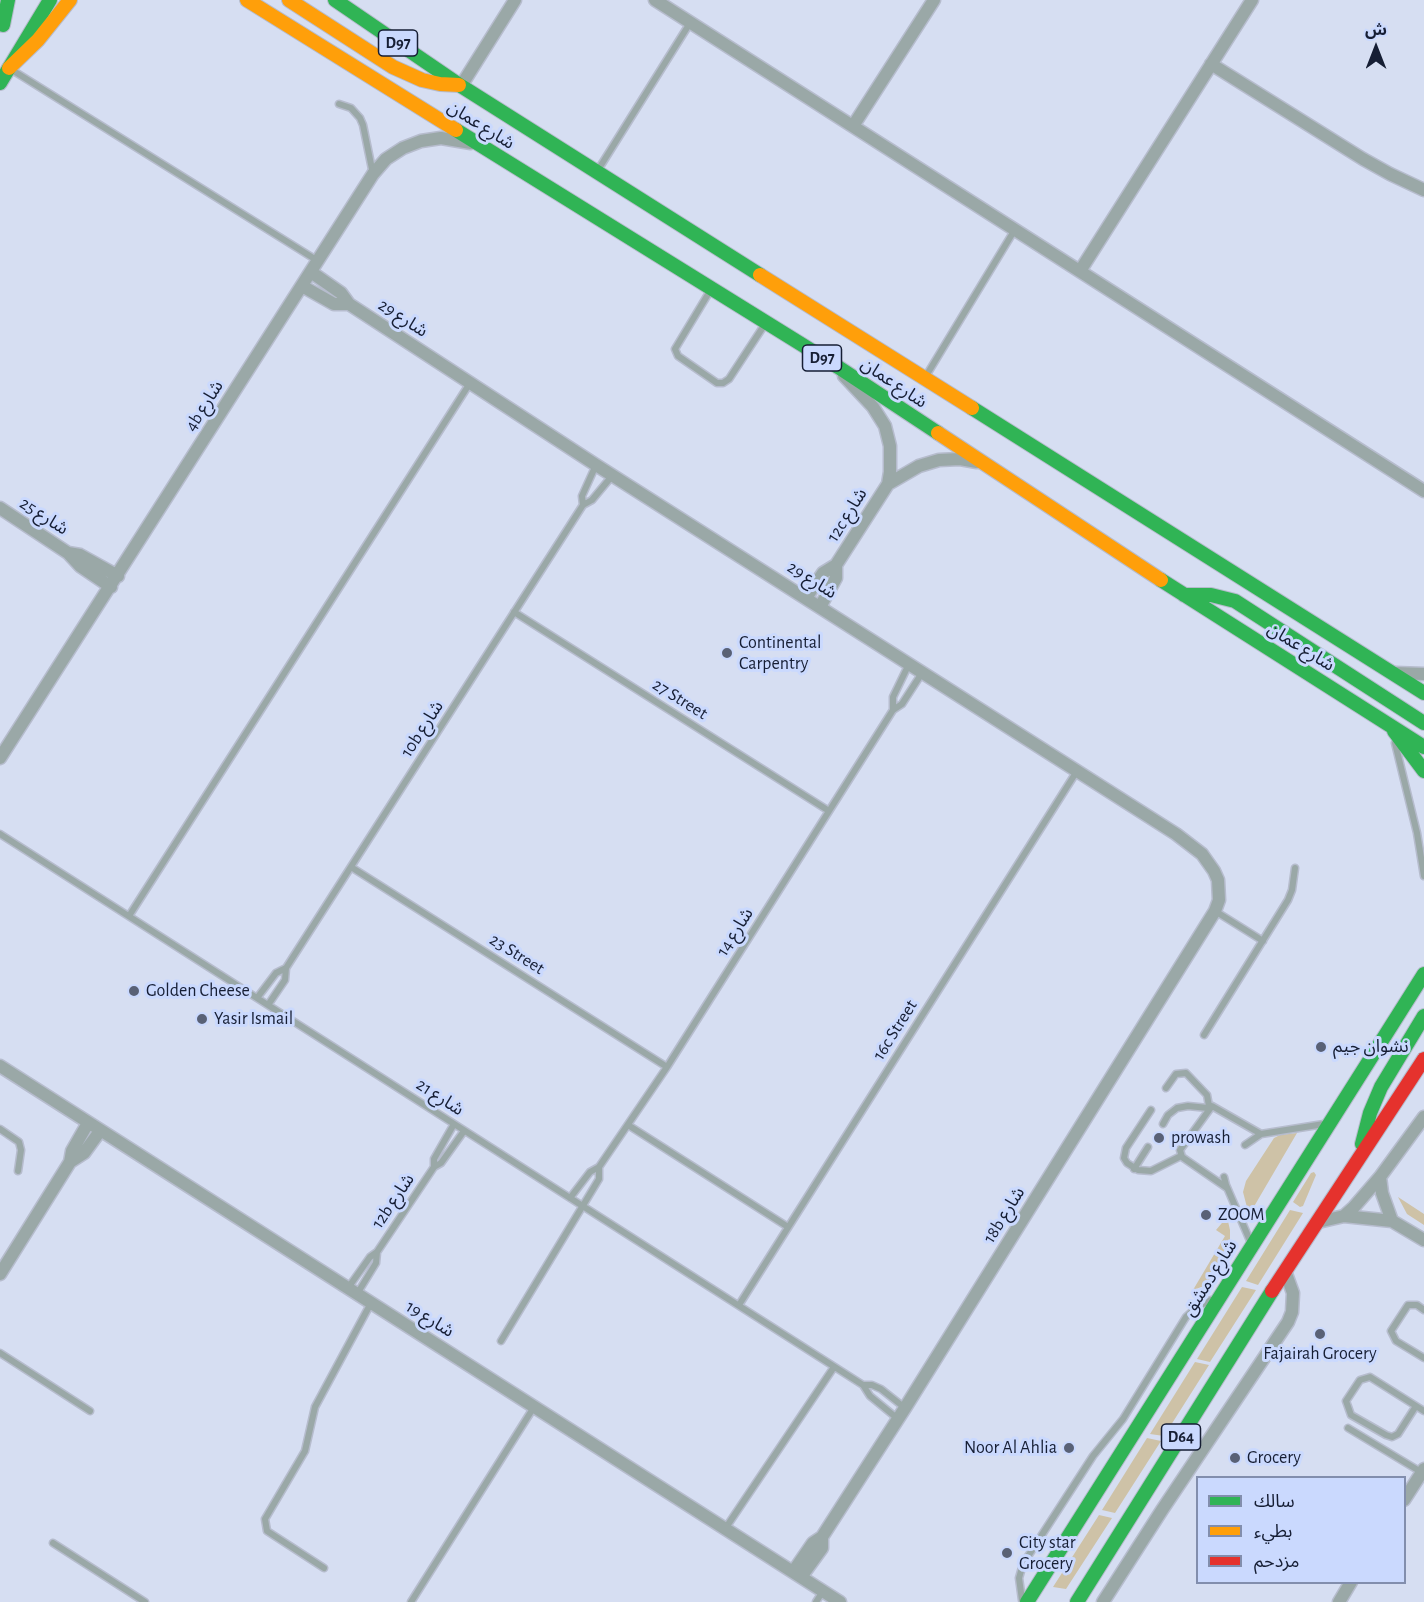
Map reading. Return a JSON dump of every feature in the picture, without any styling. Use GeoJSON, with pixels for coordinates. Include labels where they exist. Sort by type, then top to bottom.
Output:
{"type":"FeatureCollection","features":[{"type":"Feature","properties":{"kind":"main road"},"geometry":{"type":"LineString","coordinates":[[2,27],[8,0]]}},
{"type":"Feature","properties":{"kind":"main road"},"geometry":{"type":"LineString","coordinates":[[2,27],[19,0]]}},
{"type":"Feature","properties":{"kind":"main road"},"geometry":{"type":"LineString","coordinates":[[0,83],[51,0]]}},
{"type":"Feature","properties":{"kind":"main road"},"geometry":{"type":"LineString","coordinates":[[9,68],[38,40],[70,0]]}},
{"type":"Feature","properties":{"kind":"main road","name":"شارع عمان"},"geometry":{"type":"LineString","coordinates":[[248,0],[838,367],[1184,595],[1424,747]]}},
{"type":"Feature","properties":{"kind":"main road"},"geometry":{"type":"LineString","coordinates":[[289,0],[407,74],[440,84],[461,86]]}},
{"type":"Feature","properties":{"kind":"main road","name":"شارع عمان"},"geometry":{"type":"LineString","coordinates":[[334,0],[461,86],[1391,673],[1420,689]]}},
{"type":"Feature","properties":{"kind":"main road"},"geometry":{"type":"LineString","coordinates":[[1184,595],[1211,595],[1235,601],[1424,723]]}},
{"type":"Feature","properties":{"kind":"main road"},"geometry":{"type":"LineString","coordinates":[[1390,724],[1404,747],[1424,771]]}},
{"type":"Feature","properties":{"kind":"main road","name":"شارع دمشق"},"geometry":{"type":"LineString","coordinates":[[1027,1602],[1424,974]]}},
{"type":"Feature","properties":{"kind":"main road"},"geometry":{"type":"LineString","coordinates":[[1360,1155],[1366,1127],[1381,1087],[1424,1016]]}},
{"type":"Feature","properties":{"kind":"main road","name":"D64"},"geometry":{"type":"LineString","coordinates":[[1077,1602],[1285,1271],[1424,1059]]}},
{"type":"Feature","properties":{"kind":"street"},"geometry":{"type":"LineString","coordinates":[[461,86],[515,0]]}},
{"type":"Feature","properties":{"kind":"street"},"geometry":{"type":"LineString","coordinates":[[655,0],[1424,491]]}},
{"type":"Feature","properties":{"kind":"street"},"geometry":{"type":"LineString","coordinates":[[853,126],[934,0]]}},
{"type":"Feature","properties":{"kind":"street"},"geometry":{"type":"LineString","coordinates":[[1080,271],[1252,0]]}},
{"type":"Feature","properties":{"kind":"street"},"geometry":{"type":"LineString","coordinates":[[1211,64],[1364,159],[1424,190]]}},
{"type":"Feature","properties":{"kind":"street","name":"4b شارع"},"geometry":{"type":"LineString","coordinates":[[0,758],[373,174],[386,159],[421,141],[441,138],[461,140],[480,146]]}},
{"type":"Feature","properties":{"kind":"street","name":"شارع 29"},"geometry":{"type":"LineString","coordinates":[[314,266],[349,304],[596,465],[1176,834],[1202,854],[1214,871],[1218,880],[1219,900],[1215,911]]}},
{"type":"Feature","properties":{"kind":"street","name":"شارع 29"},"geometry":{"type":"LineString","coordinates":[[302,286],[334,304],[349,304]]}},
{"type":"Feature","properties":{"kind":"street","name":"12c شارع"},"geometry":{"type":"LineString","coordinates":[[806,598],[823,573],[836,565],[888,484],[891,459],[885,426],[873,407],[838,367]]}},
{"type":"Feature","properties":{"kind":"street","name":"12c شارع"},"geometry":{"type":"LineString","coordinates":[[888,484],[920,466],[939,460],[960,459],[981,462]]}},
{"type":"Feature","properties":{"kind":"street","name":"شارع 25"},"geometry":{"type":"LineString","coordinates":[[0,508],[68,553],[80,566],[111,587]]}},
{"type":"Feature","properties":{"kind":"street","name":"شارع 25"},"geometry":{"type":"LineString","coordinates":[[68,553],[81,555],[118,576]]}},
{"type":"Feature","properties":{"kind":"street","name":"12c شارع"},"geometry":{"type":"LineString","coordinates":[[820,607],[835,582],[836,565]]}},
{"type":"Feature","properties":{"kind":"street"},"geometry":{"type":"LineString","coordinates":[[1391,673],[1424,674]]}},
{"type":"Feature","properties":{"kind":"street","name":"18b شارع"},"geometry":{"type":"LineString","coordinates":[[797,1575],[813,1543],[822,1537],[902,1413],[1215,911]]}},
{"type":"Feature","properties":{"kind":"street","name":"شارع 19"},"geometry":{"type":"LineString","coordinates":[[0,1066],[797,1575],[820,1597],[840,1602]]}},
{"type":"Feature","properties":{"kind":"street"},"geometry":{"type":"LineString","coordinates":[[1344,1216],[1380,1177],[1424,1117]]}},
{"type":"Feature","properties":{"kind":"street"},"geometry":{"type":"LineString","coordinates":[[0,1274],[70,1162],[72,1150],[88,1123]]}},
{"type":"Feature","properties":{"kind":"street"},"geometry":{"type":"LineString","coordinates":[[70,1162],[84,1153],[100,1131]]}},
{"type":"Feature","properties":{"kind":"street"},"geometry":{"type":"LineString","coordinates":[[1380,1177],[1384,1200],[1392,1221]]}},
{"type":"Feature","properties":{"kind":"street"},"geometry":{"type":"LineString","coordinates":[[1318,1222],[1344,1216],[1392,1221],[1424,1240]]}},
{"type":"Feature","properties":{"kind":"street"},"geometry":{"type":"LineString","coordinates":[[1103,1602],[1288,1322],[1292,1312],[1293,1293],[1285,1271]]}},
{"type":"Feature","properties":{"kind":"street"},"geometry":{"type":"LineString","coordinates":[[1406,1497],[1423,1471]]}},
{"type":"Feature","properties":{"kind":"street"},"geometry":{"type":"LineString","coordinates":[[1339,1602],[1351,1584]]}},
{"type":"Feature","properties":{"kind":"lane"},"geometry":{"type":"LineString","coordinates":[[597,171],[690,23]]}},
{"type":"Feature","properties":{"kind":"lane"},"geometry":{"type":"LineString","coordinates":[[9,68],[314,266]]}},
{"type":"Feature","properties":{"kind":"lane"},"geometry":{"type":"LineString","coordinates":[[339,104],[351,108],[360,118],[373,174]]}},
{"type":"Feature","properties":{"kind":"lane"},"geometry":{"type":"LineString","coordinates":[[924,378],[1014,231]]}},
{"type":"Feature","properties":{"kind":"lane"},"geometry":{"type":"LineString","coordinates":[[711,289],[675,349],[678,356],[717,383],[723,383],[729,379],[765,323]]}},
{"type":"Feature","properties":{"kind":"lane"},"geometry":{"type":"LineString","coordinates":[[129,916],[470,383]]}},
{"type":"Feature","properties":{"kind":"lane","name":"10b شارع"},"geometry":{"type":"LineString","coordinates":[[583,505],[582,496],[596,465]]}},
{"type":"Feature","properties":{"kind":"lane","name":"10b شارع"},"geometry":{"type":"LineString","coordinates":[[268,1005],[285,980],[286,968],[583,505],[592,500],[612,475]]}},
{"type":"Feature","properties":{"kind":"lane","name":"27 Street"},"geometry":{"type":"LineString","coordinates":[[514,612],[829,811]]}},
{"type":"Feature","properties":{"kind":"lane","name":"شارع 14"},"geometry":{"type":"LineString","coordinates":[[893,710],[893,697],[909,664]]}},
{"type":"Feature","properties":{"kind":"lane","name":"شارع 14"},"geometry":{"type":"LineString","coordinates":[[570,1198],[590,1172],[599,1167],[667,1067],[893,710],[902,704],[923,672]]}},
{"type":"Feature","properties":{"kind":"lane"},"geometry":{"type":"LineString","coordinates":[[1390,724],[1417,833],[1424,876]]}},
{"type":"Feature","properties":{"kind":"lane","name":"16c Street"},"geometry":{"type":"LineString","coordinates":[[738,1305],[1078,771]]}},
{"type":"Feature","properties":{"kind":"lane","name":"شارع 21"},"geometry":{"type":"LineString","coordinates":[[0,834],[863,1385],[870,1396],[902,1413]]}},
{"type":"Feature","properties":{"kind":"lane","name":"23 Street"},"geometry":{"type":"LineString","coordinates":[[351,867],[667,1067]]}},
{"type":"Feature","properties":{"kind":"lane"},"geometry":{"type":"LineString","coordinates":[[1204,1035],[1288,900],[1295,879],[1295,868]]}},
{"type":"Feature","properties":{"kind":"lane"},"geometry":{"type":"LineString","coordinates":[[1215,911],[1263,940]]}},
{"type":"Feature","properties":{"kind":"lane","name":"10b شارع"},"geometry":{"type":"LineString","coordinates":[[257,998],[276,973],[286,968]]}},
{"type":"Feature","properties":{"kind":"lane"},"geometry":{"type":"LineString","coordinates":[[1166,1088],[1176,1074],[1186,1073],[1207,1095],[1209,1107],[1180,1150],[1181,1156],[1227,1188]]}},
{"type":"Feature","properties":{"kind":"lane"},"geometry":{"type":"LineString","coordinates":[[1162,1124],[1177,1108],[1215,1107],[1261,1134]]}},
{"type":"Feature","properties":{"kind":"lane"},"geometry":{"type":"LineString","coordinates":[[1151,1110],[1124,1153],[1127,1163],[1134,1169],[1151,1171],[1181,1156]]}},
{"type":"Feature","properties":{"kind":"lane"},"geometry":{"type":"LineString","coordinates":[[1245,1144],[1261,1134],[1328,1123]]}},
{"type":"Feature","properties":{"kind":"lane","name":"12b شارع"},"geometry":{"type":"LineString","coordinates":[[434,1167],[435,1155],[454,1124]]}},
{"type":"Feature","properties":{"kind":"lane"},"geometry":{"type":"LineString","coordinates":[[628,1125],[788,1227]]}},
{"type":"Feature","properties":{"kind":"lane"},"geometry":{"type":"LineString","coordinates":[[0,1128],[17,1139],[21,1146],[18,1171]]}},
{"type":"Feature","properties":{"kind":"lane","name":"12b شارع"},"geometry":{"type":"LineString","coordinates":[[352,1291],[370,1257],[377,1252],[434,1167],[441,1163],[464,1131]]}},
{"type":"Feature","properties":{"kind":"lane"},"geometry":{"type":"LineString","coordinates":[[1134,1169],[1148,1147]]}},
{"type":"Feature","properties":{"kind":"lane","name":"شارع 14"},"geometry":{"type":"LineString","coordinates":[[501,1341],[599,1179],[599,1167]]}},
{"type":"Feature","properties":{"kind":"lane"},"geometry":{"type":"LineString","coordinates":[[1224,1177],[1252,1246]]}},
{"type":"Feature","properties":{"kind":"lane"},"geometry":{"type":"LineString","coordinates":[[1022,1602],[1019,1578],[1023,1564],[1093,1456],[1123,1419],[1186,1317],[1201,1304],[1220,1296]]}},
{"type":"Feature","properties":{"kind":"lane"},"geometry":{"type":"LineString","coordinates":[[324,1568],[267,1531],[265,1519],[307,1445],[315,1407],[371,1303]]}},
{"type":"Feature","properties":{"kind":"lane"},"geometry":{"type":"LineString","coordinates":[[1424,1310],[1417,1305],[1408,1305],[1391,1331],[1396,1341],[1424,1358]]}},
{"type":"Feature","properties":{"kind":"lane"},"geometry":{"type":"LineString","coordinates":[[0,1353],[90,1411]]}},
{"type":"Feature","properties":{"kind":"lane"},"geometry":{"type":"LineString","coordinates":[[725,1529],[834,1367]]}},
{"type":"Feature","properties":{"kind":"lane"},"geometry":{"type":"LineString","coordinates":[[1416,1406],[1398,1434],[1392,1437],[1350,1415],[1346,1401],[1360,1380],[1370,1377],[1424,1411]]}},
{"type":"Feature","properties":{"kind":"lane","name":"شارع 21"},"geometry":{"type":"LineString","coordinates":[[863,1385],[872,1385],[881,1389],[902,1413]]}},
{"type":"Feature","properties":{"kind":"lane"},"geometry":{"type":"LineString","coordinates":[[411,1602],[534,1407]]}},
{"type":"Feature","properties":{"kind":"lane"},"geometry":{"type":"LineString","coordinates":[[1348,1428],[1423,1471]]}},
{"type":"Feature","properties":{"kind":"lane"},"geometry":{"type":"LineString","coordinates":[[53,1543],[145,1602]]}},
{"type":"Feature","properties":{"kind":"shaded area"},"geometry":{"type":"Polygon","coordinates":[[[1297,1133],[1249,1215],[1243,1192],[1246,1181],[1274,1138],[1297,1133]]]}},
{"type":"Feature","properties":{"kind":"shaded area"},"geometry":{"type":"Polygon","coordinates":[[[1314,1172],[1316,1175],[1303,1206],[1300,1207],[1293,1202],[1311,1173],[1314,1172]]]}},
{"type":"Feature","properties":{"kind":"shaded area"},"geometry":{"type":"Polygon","coordinates":[[[1398,1197],[1424,1214],[1424,1225],[1407,1214],[1398,1197]]]}},
{"type":"Feature","properties":{"kind":"shaded area"},"geometry":{"type":"Polygon","coordinates":[[[1290,1210],[1303,1213],[1258,1285],[1246,1281],[1290,1210]]]}},
{"type":"Feature","properties":{"kind":"shaded area"},"geometry":{"type":"Polygon","coordinates":[[[1227,1217],[1230,1244],[1219,1273],[1210,1284],[1193,1290],[1225,1236],[1216,1230],[1227,1217]]]}},
{"type":"Feature","properties":{"kind":"shaded area"},"geometry":{"type":"Polygon","coordinates":[[[1242,1287],[1256,1290],[1210,1362],[1197,1359],[1242,1287]]]}},
{"type":"Feature","properties":{"kind":"shaded area"},"geometry":{"type":"Polygon","coordinates":[[[1195,1362],[1209,1365],[1164,1436],[1150,1434],[1195,1362]]]}},
{"type":"Feature","properties":{"kind":"shaded area"},"geometry":{"type":"Polygon","coordinates":[[[1147,1438],[1161,1441],[1115,1513],[1102,1510],[1147,1438]]]}},
{"type":"Feature","properties":{"kind":"shaded area"},"geometry":{"type":"Polygon","coordinates":[[[1099,1515],[1112,1518],[1066,1589],[1053,1587],[1099,1515]]]}},
{"type":"Feature","properties":{"kind":"traffic: fast"},"geometry":{"type":"LineString","coordinates":[[3,25],[8,0]]}},
{"type":"Feature","properties":{"kind":"traffic: fast"},"geometry":{"type":"LineString","coordinates":[[0,83],[50,0]]}},
{"type":"Feature","properties":{"kind":"traffic: fast"},"geometry":{"type":"LineString","coordinates":[[335,0],[461,86],[760,275]]}},
{"type":"Feature","properties":{"kind":"traffic: fast"},"geometry":{"type":"LineString","coordinates":[[456,130],[838,367],[938,433]]}},
{"type":"Feature","properties":{"kind":"traffic: fast"},"geometry":{"type":"LineString","coordinates":[[972,408],[1424,693]]}},
{"type":"Feature","properties":{"kind":"traffic: fast"},"geometry":{"type":"LineString","coordinates":[[1161,580],[1424,747]]}},
{"type":"Feature","properties":{"kind":"traffic: fast"},"geometry":{"type":"LineString","coordinates":[[1184,595],[1211,595],[1235,601],[1424,723]]}},
{"type":"Feature","properties":{"kind":"traffic: fast"},"geometry":{"type":"LineString","coordinates":[[1394,731],[1424,771]]}},
{"type":"Feature","properties":{"kind":"traffic: fast"},"geometry":{"type":"LineString","coordinates":[[1027,1602],[1424,974]]}},
{"type":"Feature","properties":{"kind":"traffic: fast"},"geometry":{"type":"LineString","coordinates":[[1362,1144],[1370,1113],[1381,1087],[1424,1016]]}},
{"type":"Feature","properties":{"kind":"traffic: fast"},"geometry":{"type":"LineString","coordinates":[[1077,1602],[1272,1291]]}},
{"type":"Feature","properties":{"kind":"traffic: slow"},"geometry":{"type":"LineString","coordinates":[[9,68],[38,40],[70,0]]}},
{"type":"Feature","properties":{"kind":"traffic: slow"},"geometry":{"type":"LineString","coordinates":[[247,0],[456,130]]}},
{"type":"Feature","properties":{"kind":"traffic: slow"},"geometry":{"type":"LineString","coordinates":[[289,0],[393,67],[422,80],[459,85]]}},
{"type":"Feature","properties":{"kind":"traffic: slow"},"geometry":{"type":"LineString","coordinates":[[760,275],[972,408]]}},
{"type":"Feature","properties":{"kind":"traffic: slow"},"geometry":{"type":"LineString","coordinates":[[938,433],[1161,580]]}},
{"type":"Feature","properties":{"kind":"traffic: jam"},"geometry":{"type":"LineString","coordinates":[[1272,1291],[1424,1059]]}},
{"type":"Feature","properties":{"kind":"place","name":"Continental Carpentry"},"geometry":{"type":"Point","coordinates":[727,653]}},
{"type":"Feature","properties":{"kind":"place","name":"Golden Cheese"},"geometry":{"type":"Point","coordinates":[134,991]}},
{"type":"Feature","properties":{"kind":"place","name":"Yasir Ismail"},"geometry":{"type":"Point","coordinates":[202,1019]}},
{"type":"Feature","properties":{"kind":"place","name":"نشوان جيم"},"geometry":{"type":"Point","coordinates":[1321,1047]}},
{"type":"Feature","properties":{"kind":"place","name":"prowash"},"geometry":{"type":"Point","coordinates":[1159,1138]}},
{"type":"Feature","properties":{"kind":"place","name":"ZOOM"},"geometry":{"type":"Point","coordinates":[1206,1215]}},
{"type":"Feature","properties":{"kind":"place","name":"Fajairah Grocery"},"geometry":{"type":"Point","coordinates":[1320,1334]}},
{"type":"Feature","properties":{"kind":"place","name":"Noor Al Ahlia"},"geometry":{"type":"Point","coordinates":[1069,1448]}},
{"type":"Feature","properties":{"kind":"place","name":"Grocery"},"geometry":{"type":"Point","coordinates":[1235,1458]}},
{"type":"Feature","properties":{"kind":"place","name":"City star Grocery"},"geometry":{"type":"Point","coordinates":[1007,1553]}}]}
